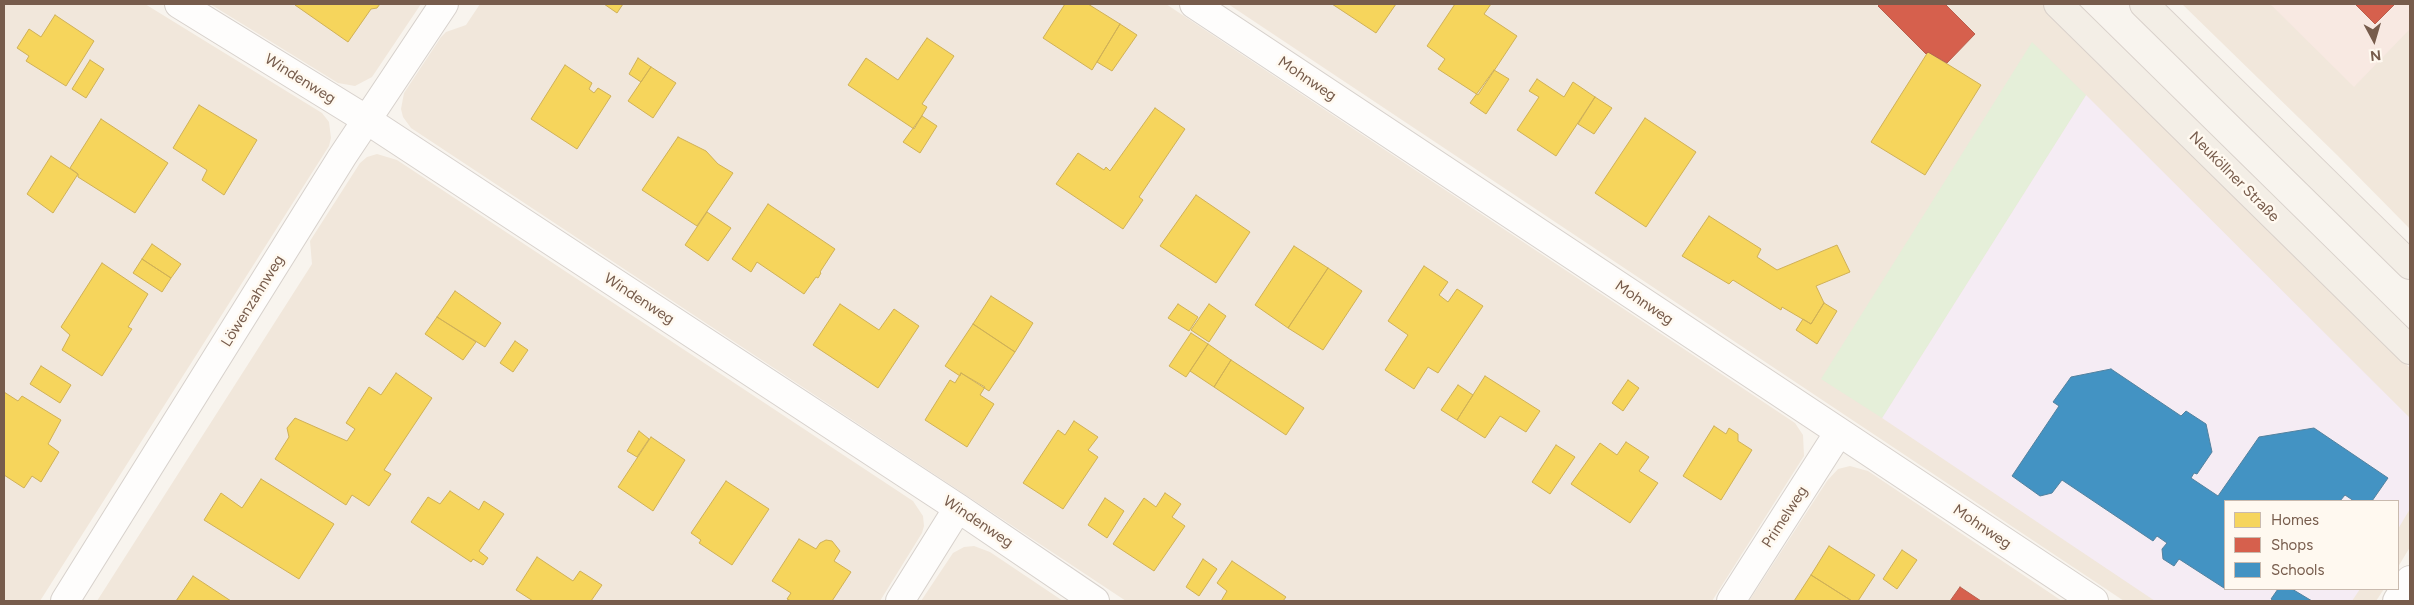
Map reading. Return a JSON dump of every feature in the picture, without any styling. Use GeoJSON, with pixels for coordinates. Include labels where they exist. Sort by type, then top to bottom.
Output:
{"type":"FeatureCollection","features":[{"type":"Feature","properties":{"kind":"main road","name":"Neuköllner Straße"},"geometry":{"type":"LineString","coordinates":[[2058,4],[2410,350]]}},
{"type":"Feature","properties":{"kind":"main road"},"geometry":{"type":"LineString","coordinates":[[2144,4],[2410,265]]}},
{"type":"Feature","properties":{"kind":"street","name":"Windenweg"},"geometry":{"type":"LineString","coordinates":[[179,4],[366,120],[958,508],[1095,601]]}},
{"type":"Feature","properties":{"kind":"street","name":"Löwenzahnweg"},"geometry":{"type":"LineString","coordinates":[[65,601],[366,120],[444,4]]}},
{"type":"Feature","properties":{"kind":"street","name":"Mohnweg"},"geometry":{"type":"LineString","coordinates":[[1194,4],[2094,601]]}},
{"type":"Feature","properties":{"kind":"street","name":"Primelweg"},"geometry":{"type":"LineString","coordinates":[[1731,601],[1839,432]]}},
{"type":"Feature","properties":{"kind":"street"},"geometry":{"type":"LineString","coordinates":[[900,601],[958,508]]}},
{"type":"Feature","properties":{"kind":"street"},"geometry":{"type":"LineString","coordinates":[[2397,601],[2410,580]]}},
{"type":"Feature","properties":{"kind":"shaded area"},"geometry":{"type":"Polygon","coordinates":[[[4,4],[145,4],[322,113],[329,122],[331,138],[329,146],[40,601],[4,601],[4,4]]]}},
{"type":"Feature","properties":{"kind":"shaded area"},"geometry":{"type":"Polygon","coordinates":[[[210,4],[421,4],[372,77],[355,86],[338,83],[210,4]]]}},
{"type":"Feature","properties":{"kind":"shaded area"},"geometry":{"type":"Polygon","coordinates":[[[480,4],[1166,4],[1795,423],[1803,435],[1804,456],[1712,601],[1126,601],[411,128],[403,117],[401,109],[404,93],[441,37],[446,32],[466,25],[480,4]]]}},
{"type":"Feature","properties":{"kind":"shaded area"},"geometry":{"type":"Polygon","coordinates":[[[1228,4],[2043,4],[2410,368],[2410,547],[2399,565],[2399,500],[2224,500],[2224,590],[2383,590],[2376,601],[2124,601],[1228,4]]]}},
{"type":"Feature","properties":{"kind":"shaded area"},"geometry":{"type":"Polygon","coordinates":[[[2182,4],[2410,4],[2410,229],[2337,155],[2182,4]]]}},
{"type":"Feature","properties":{"kind":"shaded area"},"geometry":{"type":"Polygon","coordinates":[[[2270,4],[2410,4],[2410,29],[2354,87],[2270,4]]]}},
{"type":"Feature","properties":{"kind":"shaded area"},"geometry":{"type":"Polygon","coordinates":[[[2086,95],[2410,418],[2410,509],[2399,527],[2399,500],[2224,500],[2224,590],[2359,590],[2352,601],[2155,601],[1882,418],[2086,95]]]}},
{"type":"Feature","properties":{"kind":"shaded area"},"geometry":{"type":"Polygon","coordinates":[[[377,154],[397,160],[913,501],[923,516],[924,526],[922,533],[880,601],[97,601],[312,264],[310,241],[360,163],[367,157],[377,154]]]}},
{"type":"Feature","properties":{"kind":"shaded area"},"geometry":{"type":"Polygon","coordinates":[[[1850,466],[1868,471],[2062,601],[1749,601],[1827,481],[1838,469],[1850,466]]]}},
{"type":"Feature","properties":{"kind":"shaded area"},"geometry":{"type":"Polygon","coordinates":[[[974,546],[990,552],[1063,601],[921,601],[953,553],[964,547],[974,546]]]}},
{"type":"Feature","properties":{"kind":"green space"},"geometry":{"type":"Polygon","coordinates":[[[2032,42],[2086,95],[1882,418],[1821,379],[2032,42]]]}},
{"type":"Feature","properties":{"kind":"building: Homes"},"geometry":{"type":"Polygon","coordinates":[[[296,4],[380,4],[377,8],[371,9],[348,42],[296,4]]]}},
{"type":"Feature","properties":{"kind":"building: Homes"},"geometry":{"type":"Polygon","coordinates":[[[604,4],[623,4],[617,13],[604,4]]]}},
{"type":"Feature","properties":{"kind":"building: Homes"},"geometry":{"type":"Polygon","coordinates":[[[1065,4],[1088,4],[1120,24],[1092,70],[1043,38],[1065,4]]]}},
{"type":"Feature","properties":{"kind":"building: Homes"},"geometry":{"type":"Polygon","coordinates":[[[1332,4],[1396,4],[1376,33],[1332,4]]]}},
{"type":"Feature","properties":{"kind":"building: Homes"},"geometry":{"type":"Polygon","coordinates":[[[1455,4],[1491,4],[1484,14],[1517,36],[1478,95],[1438,69],[1445,59],[1427,46],[1455,4]]]}},
{"type":"Feature","properties":{"kind":"building: Homes"},"geometry":{"type":"Polygon","coordinates":[[[55,15],[94,41],[66,86],[26,61],[29,56],[17,48],[29,29],[41,37],[55,15]]]}},
{"type":"Feature","properties":{"kind":"building: Homes"},"geometry":{"type":"Polygon","coordinates":[[[1120,24],[1137,35],[1112,71],[1097,62],[1120,24]]]}},
{"type":"Feature","properties":{"kind":"building: Homes"},"geometry":{"type":"Polygon","coordinates":[[[927,38],[954,56],[922,104],[927,107],[914,129],[848,85],[866,58],[898,80],[927,38]]]}},
{"type":"Feature","properties":{"kind":"building: Homes"},"geometry":{"type":"Polygon","coordinates":[[[1928,52],[1981,85],[1925,175],[1871,142],[1928,52]]]}},
{"type":"Feature","properties":{"kind":"building: Homes"},"geometry":{"type":"Polygon","coordinates":[[[638,58],[651,67],[641,82],[629,74],[638,58]]]}},
{"type":"Feature","properties":{"kind":"building: Homes"},"geometry":{"type":"Polygon","coordinates":[[[90,60],[104,69],[86,98],[72,89],[90,60]]]}},
{"type":"Feature","properties":{"kind":"building: Homes"},"geometry":{"type":"Polygon","coordinates":[[[565,65],[592,83],[589,89],[594,93],[598,88],[611,96],[577,149],[531,119],[565,65]]]}},
{"type":"Feature","properties":{"kind":"building: Homes"},"geometry":{"type":"Polygon","coordinates":[[[651,67],[676,83],[653,118],[628,101],[651,67]]]}},
{"type":"Feature","properties":{"kind":"building: Homes"},"geometry":{"type":"Polygon","coordinates":[[[1494,70],[1509,79],[1486,114],[1470,103],[1494,70]]]}},
{"type":"Feature","properties":{"kind":"building: Homes"},"geometry":{"type":"Polygon","coordinates":[[[1537,79],[1564,97],[1573,82],[1595,97],[1556,156],[1517,130],[1539,97],[1529,91],[1537,79]]]}},
{"type":"Feature","properties":{"kind":"building: Homes"},"geometry":{"type":"Polygon","coordinates":[[[1595,97],[1612,108],[1594,134],[1578,124],[1595,97]]]}},
{"type":"Feature","properties":{"kind":"building: Homes"},"geometry":{"type":"Polygon","coordinates":[[[199,105],[257,140],[224,195],[202,180],[207,170],[173,148],[199,105]]]}},
{"type":"Feature","properties":{"kind":"building: Homes"},"geometry":{"type":"Polygon","coordinates":[[[1155,108],[1185,129],[1139,197],[1143,200],[1123,229],[1056,184],[1078,153],[1104,170],[1106,167],[1110,171],[1155,108]]]}},
{"type":"Feature","properties":{"kind":"building: Homes"},"geometry":{"type":"Polygon","coordinates":[[[922,116],[937,126],[920,153],[903,142],[922,116]]]}},
{"type":"Feature","properties":{"kind":"building: Homes"},"geometry":{"type":"Polygon","coordinates":[[[1645,118],[1696,152],[1646,227],[1595,193],[1645,118]]]}},
{"type":"Feature","properties":{"kind":"building: Homes"},"geometry":{"type":"Polygon","coordinates":[[[101,119],[168,163],[135,213],[78,177],[78,174],[70,168],[101,119]]]}},
{"type":"Feature","properties":{"kind":"building: Homes"},"geometry":{"type":"Polygon","coordinates":[[[678,137],[706,151],[718,164],[733,173],[697,226],[642,190],[678,137]]]}},
{"type":"Feature","properties":{"kind":"building: Homes"},"geometry":{"type":"Polygon","coordinates":[[[51,156],[78,174],[53,213],[27,194],[51,156]]]}},
{"type":"Feature","properties":{"kind":"building: Homes"},"geometry":{"type":"Polygon","coordinates":[[[1196,195],[1250,232],[1216,283],[1160,246],[1196,195]]]}},
{"type":"Feature","properties":{"kind":"building: Homes"},"geometry":{"type":"Polygon","coordinates":[[[768,204],[835,249],[818,278],[816,277],[804,294],[757,262],[751,272],[732,259],[768,204]]]}},
{"type":"Feature","properties":{"kind":"building: Homes"},"geometry":{"type":"Polygon","coordinates":[[[707,212],[731,228],[708,261],[685,245],[707,212]]]}},
{"type":"Feature","properties":{"kind":"building: Homes"},"geometry":{"type":"Polygon","coordinates":[[[1709,216],[1761,249],[1757,257],[1777,270],[1837,245],[1850,272],[1816,286],[1824,303],[1811,324],[1782,307],[1781,310],[1733,280],[1729,284],[1682,256],[1709,216]]]}},
{"type":"Feature","properties":{"kind":"building: Homes"},"geometry":{"type":"Polygon","coordinates":[[[152,244],[181,264],[171,278],[142,259],[152,244]]]}},
{"type":"Feature","properties":{"kind":"building: Homes"},"geometry":{"type":"Polygon","coordinates":[[[1294,246],[1328,268],[1288,328],[1255,305],[1294,246]]]}},
{"type":"Feature","properties":{"kind":"building: Homes"},"geometry":{"type":"Polygon","coordinates":[[[142,259],[171,278],[162,292],[133,273],[142,259]]]}},
{"type":"Feature","properties":{"kind":"building: Homes"},"geometry":{"type":"Polygon","coordinates":[[[102,263],[148,294],[128,327],[132,329],[102,376],[62,350],[70,335],[61,327],[102,263]]]}},
{"type":"Feature","properties":{"kind":"building: Homes"},"geometry":{"type":"Polygon","coordinates":[[[1424,266],[1448,282],[1439,295],[1448,302],[1457,289],[1483,306],[1438,373],[1428,367],[1414,389],[1385,370],[1408,335],[1388,321],[1424,266]]]}},
{"type":"Feature","properties":{"kind":"building: Homes"},"geometry":{"type":"Polygon","coordinates":[[[1328,268],[1362,291],[1323,350],[1288,328],[1328,268]]]}},
{"type":"Feature","properties":{"kind":"building: Homes"},"geometry":{"type":"Polygon","coordinates":[[[455,291],[501,323],[485,347],[437,317],[455,291]]]}},
{"type":"Feature","properties":{"kind":"building: Homes"},"geometry":{"type":"Polygon","coordinates":[[[991,296],[1033,323],[1015,352],[973,324],[991,296]]]}},
{"type":"Feature","properties":{"kind":"building: Homes"},"geometry":{"type":"Polygon","coordinates":[[[1824,303],[1837,311],[1817,344],[1796,330],[1803,319],[1811,324],[1824,303]]]}},
{"type":"Feature","properties":{"kind":"building: Homes"},"geometry":{"type":"Polygon","coordinates":[[[840,304],[879,330],[894,309],[919,326],[878,388],[813,345],[840,304]]]}},
{"type":"Feature","properties":{"kind":"building: Homes"},"geometry":{"type":"Polygon","coordinates":[[[1178,304],[1198,317],[1189,331],[1168,318],[1178,304]]]}},
{"type":"Feature","properties":{"kind":"building: Homes"},"geometry":{"type":"Polygon","coordinates":[[[1209,304],[1226,316],[1209,342],[1191,330],[1209,304]]]}},
{"type":"Feature","properties":{"kind":"building: Homes"},"geometry":{"type":"Polygon","coordinates":[[[437,317],[476,342],[463,360],[425,334],[437,317]]]}},
{"type":"Feature","properties":{"kind":"building: Homes"},"geometry":{"type":"Polygon","coordinates":[[[973,324],[1015,352],[989,391],[961,373],[960,376],[945,366],[973,324]]]}},
{"type":"Feature","properties":{"kind":"building: Homes"},"geometry":{"type":"Polygon","coordinates":[[[1191,333],[1208,344],[1186,377],[1169,366],[1191,333]]]}},
{"type":"Feature","properties":{"kind":"building: Homes"},"geometry":{"type":"Polygon","coordinates":[[[515,341],[528,350],[513,372],[500,363],[515,341]]]}},
{"type":"Feature","properties":{"kind":"building: Homes"},"geometry":{"type":"Polygon","coordinates":[[[1208,344],[1231,360],[1214,387],[1190,371],[1208,344]]]}},
{"type":"Feature","properties":{"kind":"building: Homes"},"geometry":{"type":"Polygon","coordinates":[[[1231,360],[1304,408],[1286,435],[1214,387],[1231,360]]]}},
{"type":"Feature","properties":{"kind":"building: Homes"},"geometry":{"type":"Polygon","coordinates":[[[41,366],[71,385],[60,403],[30,384],[41,366]]]}},
{"type":"Feature","properties":{"kind":"building: Homes"},"geometry":{"type":"Polygon","coordinates":[[[396,373],[432,398],[384,470],[391,474],[369,506],[352,495],[346,505],[275,459],[289,437],[287,428],[295,418],[347,441],[355,429],[346,423],[369,387],[381,395],[396,373]]]}},
{"type":"Feature","properties":{"kind":"building: Homes"},"geometry":{"type":"Polygon","coordinates":[[[961,373],[985,387],[980,395],[994,404],[967,447],[925,420],[950,380],[955,383],[961,373]]]}},
{"type":"Feature","properties":{"kind":"building: Homes"},"geometry":{"type":"Polygon","coordinates":[[[1485,376],[1540,411],[1526,432],[1500,416],[1485,438],[1457,420],[1485,376]]]}},
{"type":"Feature","properties":{"kind":"building: Homes"},"geometry":{"type":"Polygon","coordinates":[[[1628,380],[1639,388],[1623,411],[1612,403],[1628,380]]]}},
{"type":"Feature","properties":{"kind":"building: Homes"},"geometry":{"type":"Polygon","coordinates":[[[1458,385],[1473,395],[1457,420],[1441,410],[1458,385]]]}},
{"type":"Feature","properties":{"kind":"building: Homes"},"geometry":{"type":"Polygon","coordinates":[[[4,392],[18,401],[22,396],[61,420],[48,444],[59,452],[41,482],[32,476],[24,488],[4,475],[4,392]]]}},
{"type":"Feature","properties":{"kind":"building: Homes"},"geometry":{"type":"Polygon","coordinates":[[[1074,421],[1098,437],[1088,450],[1098,457],[1063,509],[1023,483],[1058,430],[1065,435],[1074,421]]]}},
{"type":"Feature","properties":{"kind":"building: Homes"},"geometry":{"type":"Polygon","coordinates":[[[1714,426],[1726,434],[1729,428],[1738,434],[1738,441],[1752,450],[1721,500],[1683,476],[1714,426]]]}},
{"type":"Feature","properties":{"kind":"building: Homes"},"geometry":{"type":"Polygon","coordinates":[[[639,431],[649,439],[637,457],[627,451],[639,431]]]}},
{"type":"Feature","properties":{"kind":"building: Homes"},"geometry":{"type":"Polygon","coordinates":[[[651,437],[685,460],[653,511],[618,487],[651,437]]]}},
{"type":"Feature","properties":{"kind":"building: Homes"},"geometry":{"type":"Polygon","coordinates":[[[1626,442],[1649,457],[1639,471],[1658,483],[1630,523],[1571,484],[1600,443],[1617,455],[1626,442]]]}},
{"type":"Feature","properties":{"kind":"building: Homes"},"geometry":{"type":"Polygon","coordinates":[[[1556,445],[1575,457],[1550,494],[1532,482],[1556,445]]]}},
{"type":"Feature","properties":{"kind":"building: Homes"},"geometry":{"type":"Polygon","coordinates":[[[261,479],[334,524],[299,579],[204,520],[221,493],[242,508],[261,479]]]}},
{"type":"Feature","properties":{"kind":"building: Homes"},"geometry":{"type":"Polygon","coordinates":[[[726,481],[769,509],[732,565],[699,543],[701,540],[691,533],[726,481]]]}},
{"type":"Feature","properties":{"kind":"building: Homes"},"geometry":{"type":"Polygon","coordinates":[[[450,491],[479,510],[484,501],[504,514],[479,551],[488,558],[483,565],[473,559],[471,562],[411,522],[428,497],[440,504],[450,491]]]}},
{"type":"Feature","properties":{"kind":"building: Homes"},"geometry":{"type":"Polygon","coordinates":[[[1165,493],[1181,504],[1172,517],[1185,526],[1154,571],[1113,544],[1144,498],[1156,507],[1165,493]]]}},
{"type":"Feature","properties":{"kind":"building: Homes"},"geometry":{"type":"Polygon","coordinates":[[[1105,498],[1124,511],[1107,538],[1088,525],[1105,498]]]}},
{"type":"Feature","properties":{"kind":"building: Homes"},"geometry":{"type":"Polygon","coordinates":[[[799,539],[816,549],[820,543],[826,540],[832,541],[840,551],[834,561],[851,572],[832,601],[791,601],[787,599],[791,593],[772,581],[799,539]]]}},
{"type":"Feature","properties":{"kind":"building: Homes"},"geometry":{"type":"Polygon","coordinates":[[[1829,546],[1875,575],[1858,601],[1852,601],[1811,575],[1829,546]]]}},
{"type":"Feature","properties":{"kind":"building: Homes"},"geometry":{"type":"Polygon","coordinates":[[[1902,550],[1917,560],[1897,589],[1883,579],[1902,550]]]}},
{"type":"Feature","properties":{"kind":"building: Homes"},"geometry":{"type":"Polygon","coordinates":[[[537,557],[573,581],[580,571],[602,585],[591,601],[533,601],[516,590],[537,557]]]}},
{"type":"Feature","properties":{"kind":"building: Homes"},"geometry":{"type":"Polygon","coordinates":[[[1203,559],[1217,569],[1199,596],[1186,587],[1203,559]]]}},
{"type":"Feature","properties":{"kind":"building: Homes"},"geometry":{"type":"Polygon","coordinates":[[[1232,561],[1286,597],[1283,601],[1221,601],[1227,591],[1217,583],[1232,561]]]}},
{"type":"Feature","properties":{"kind":"building: Homes"},"geometry":{"type":"Polygon","coordinates":[[[1811,575],[1852,601],[1794,601],[1811,575]]]}},
{"type":"Feature","properties":{"kind":"building: Homes"},"geometry":{"type":"Polygon","coordinates":[[[193,576],[231,601],[176,601],[193,576]]]}},
{"type":"Feature","properties":{"kind":"building: Shops"},"geometry":{"type":"Polygon","coordinates":[[[1880,4],[1945,4],[1975,34],[1947,63],[1928,52],[1926,54],[1878,6],[1880,4]]]}},
{"type":"Feature","properties":{"kind":"building: Shops"},"geometry":{"type":"Polygon","coordinates":[[[2355,4],[2395,4],[2375,24],[2355,4]]]}},
{"type":"Feature","properties":{"kind":"building: Shops"},"geometry":{"type":"Polygon","coordinates":[[[1960,587],[1981,601],[1950,601],[1960,587]]]}},
{"type":"Feature","properties":{"kind":"building: Schools"},"geometry":{"type":"Polygon","coordinates":[[[2111,369],[2181,416],[2186,411],[2206,424],[2212,452],[2197,474],[2194,473],[2191,478],[2218,496],[2259,437],[2314,428],[2388,478],[2373,500],[2352,500],[2345,495],[2341,500],[2224,500],[2224,588],[2179,559],[2174,566],[2163,559],[2162,549],[2167,543],[2157,536],[2153,541],[2062,480],[2052,493],[2040,496],[2012,476],[2059,406],[2053,402],[2071,377],[2111,369]]]}},
{"type":"Feature","properties":{"kind":"building: Schools"},"geometry":{"type":"Polygon","coordinates":[[[2277,590],[2294,590],[2312,601],[2274,601],[2271,599],[2277,590]]]}}]}
